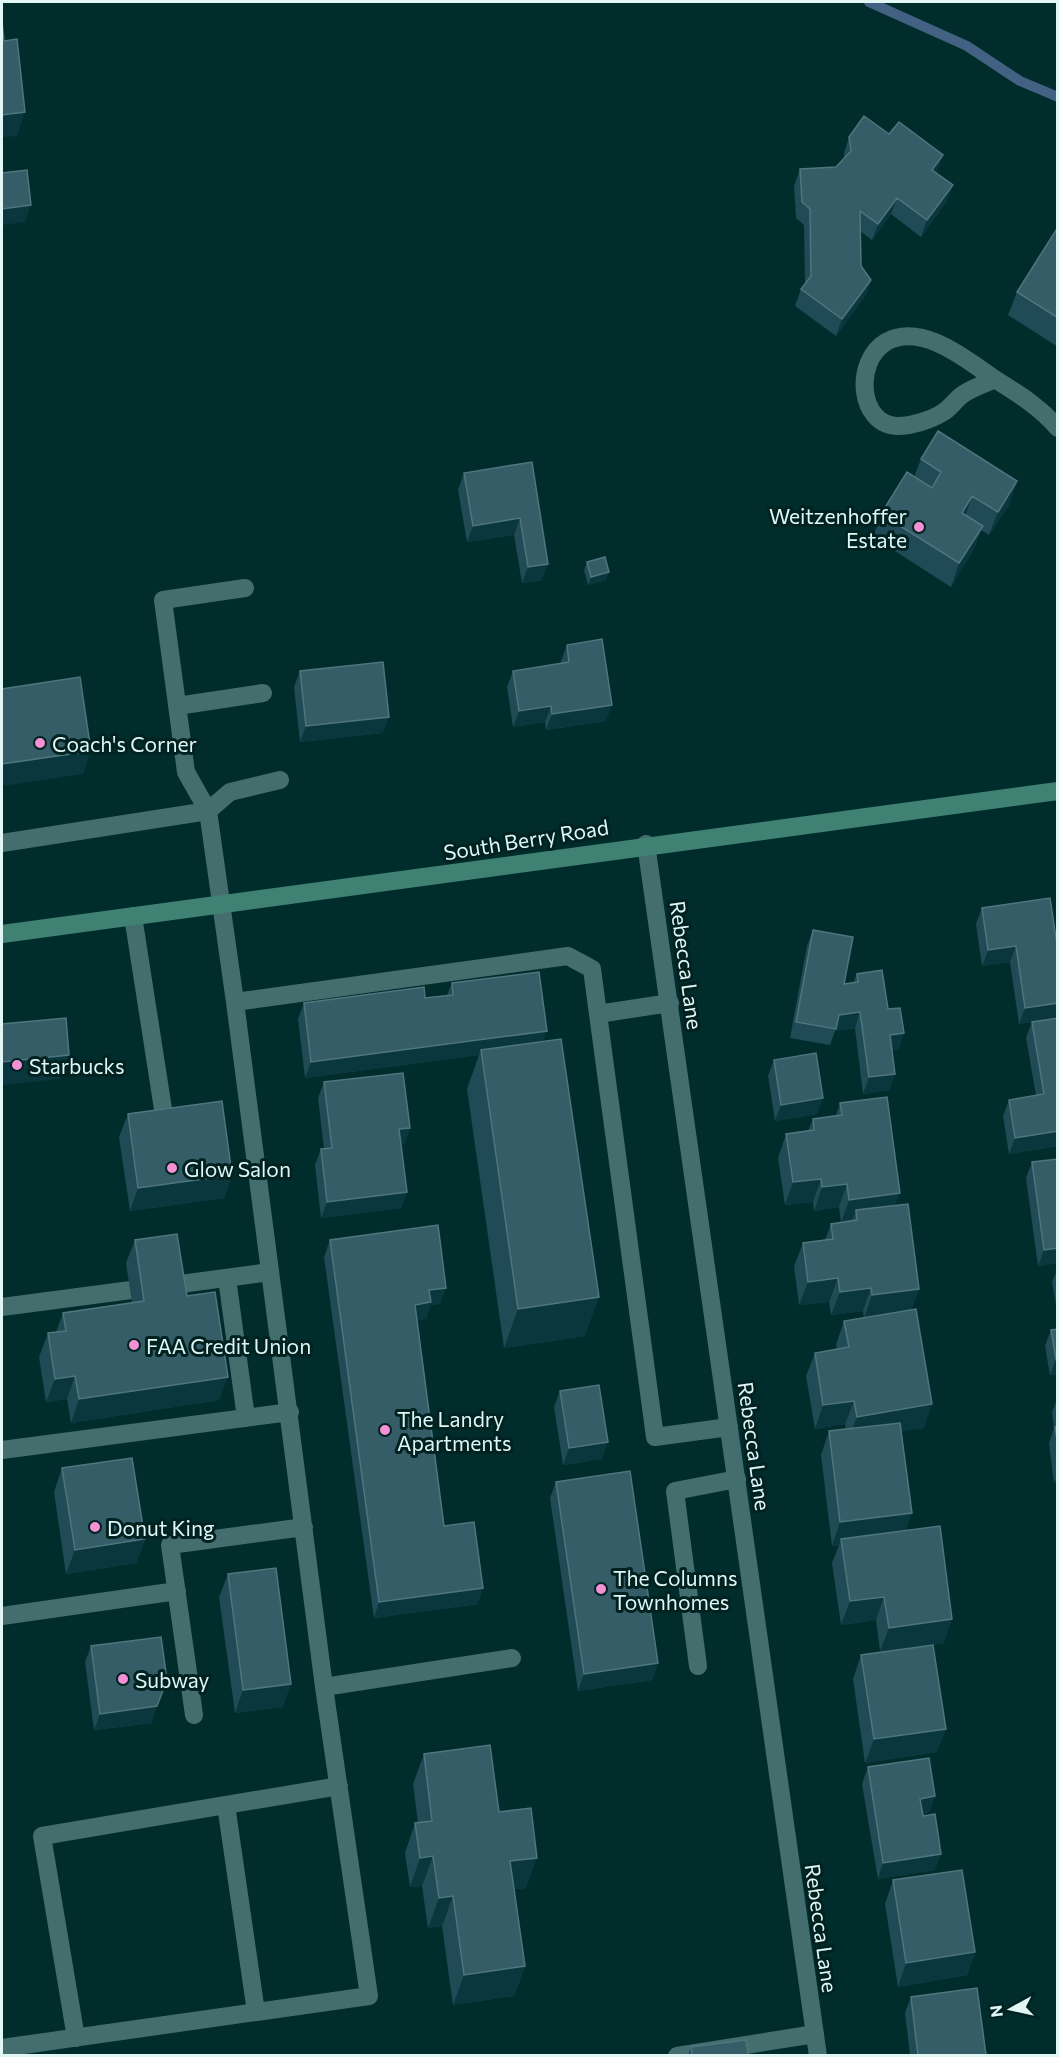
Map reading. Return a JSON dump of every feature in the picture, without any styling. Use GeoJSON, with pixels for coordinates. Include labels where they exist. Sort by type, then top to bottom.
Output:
{"type":"FeatureCollection","features":[{"type":"Feature","properties":{"kind":"street"},"geometry":{"type":"LineString","coordinates":[[995,379],[964,394],[942,414],[917,423],[896,426],[877,418],[865,398],[865,365],[872,354],[886,342],[899,338],[923,339],[952,348],[1045,412],[1058,428]]}},
{"type":"Feature","properties":{"kind":"street"},"geometry":{"type":"LineString","coordinates":[[2,2048],[369,1996],[324,1687],[290,1412],[208,811],[186,772],[163,600],[245,588]]}},
{"type":"Feature","properties":{"kind":"street"},"geometry":{"type":"LineString","coordinates":[[177,706],[263,693]]}},
{"type":"Feature","properties":{"kind":"street"},"geometry":{"type":"LineString","coordinates":[[2,843],[208,811],[230,792],[280,780]]}},
{"type":"Feature","properties":{"kind":"street","name":"South Berry Road"},"geometry":{"type":"LineString","coordinates":[[2,934],[426,877],[646,844],[1058,791]]}},
{"type":"Feature","properties":{"kind":"street","name":"Rebecca Lane"},"geometry":{"type":"LineString","coordinates":[[646,844],[818,2055]]}},
{"type":"Feature","properties":{"kind":"street"},"geometry":{"type":"LineString","coordinates":[[133,916],[163,1109]]}},
{"type":"Feature","properties":{"kind":"street"},"geometry":{"type":"LineString","coordinates":[[235,1002],[568,956],[592,969],[655,1437],[729,1427]]}},
{"type":"Feature","properties":{"kind":"street"},"geometry":{"type":"LineString","coordinates":[[598,1014],[670,1003]]}},
{"type":"Feature","properties":{"kind":"street"},"geometry":{"type":"LineString","coordinates":[[173,1285],[270,1272]]}},
{"type":"Feature","properties":{"kind":"street"},"geometry":{"type":"LineString","coordinates":[[227,1278],[246,1418]]}},
{"type":"Feature","properties":{"kind":"street"},"geometry":{"type":"LineString","coordinates":[[2,1307],[131,1290]]}},
{"type":"Feature","properties":{"kind":"street"},"geometry":{"type":"LineString","coordinates":[[2,1450],[290,1412]]}},
{"type":"Feature","properties":{"kind":"street"},"geometry":{"type":"LineString","coordinates":[[698,1666],[675,1491],[737,1479]]}},
{"type":"Feature","properties":{"kind":"street"},"geometry":{"type":"LineString","coordinates":[[194,1715],[170,1545],[304,1527]]}},
{"type":"Feature","properties":{"kind":"street"},"geometry":{"type":"LineString","coordinates":[[2,1616],[177,1591]]}},
{"type":"Feature","properties":{"kind":"street"},"geometry":{"type":"LineString","coordinates":[[324,1687],[512,1658]]}},
{"type":"Feature","properties":{"kind":"street"},"geometry":{"type":"LineString","coordinates":[[76,2038],[42,1836],[339,1786]]}},
{"type":"Feature","properties":{"kind":"street"},"geometry":{"type":"LineString","coordinates":[[226,1805],[256,2012]]}},
{"type":"Feature","properties":{"kind":"street"},"geometry":{"type":"LineString","coordinates":[[677,2055],[815,2034]]}},
{"type":"Feature","properties":{"kind":"building"},"geometry":{"type":"Polygon","coordinates":[[[2,21],[4,41],[17,39],[25,112],[2,115],[2,21]]]}},
{"type":"Feature","properties":{"kind":"building"},"geometry":{"type":"Polygon","coordinates":[[[864,116],[889,134],[899,122],[943,155],[932,170],[953,185],[927,220],[897,198],[878,224],[860,211],[861,266],[871,280],[842,319],[801,289],[811,276],[810,209],[802,202],[800,169],[836,167],[851,151],[849,137],[864,116]]]}},
{"type":"Feature","properties":{"kind":"building"},"geometry":{"type":"Polygon","coordinates":[[[27,170],[31,205],[2,209],[2,173],[27,170]]]}},
{"type":"Feature","properties":{"kind":"building"},"geometry":{"type":"Polygon","coordinates":[[[1058,227],[1058,318],[1017,292],[1058,227]]]}},
{"type":"Feature","properties":{"kind":"building"},"geometry":{"type":"Polygon","coordinates":[[[938,431],[1017,481],[998,512],[972,496],[962,513],[983,526],[959,563],[881,514],[907,472],[932,488],[941,472],[921,459],[938,431]]]}},
{"type":"Feature","properties":{"kind":"building"},"geometry":{"type":"Polygon","coordinates":[[[532,462],[548,564],[528,567],[520,518],[473,526],[464,473],[532,462]]]}},
{"type":"Feature","properties":{"kind":"building"},"geometry":{"type":"Polygon","coordinates":[[[605,557],[609,572],[591,577],[587,562],[605,557]]]}},
{"type":"Feature","properties":{"kind":"building"},"geometry":{"type":"Polygon","coordinates":[[[602,639],[612,705],[552,714],[551,706],[519,711],[513,671],[569,662],[567,645],[602,639]]]}},
{"type":"Feature","properties":{"kind":"building"},"geometry":{"type":"Polygon","coordinates":[[[383,662],[389,717],[306,726],[300,671],[383,662]]]}},
{"type":"Feature","properties":{"kind":"building","name":"Coach's Corner"},"geometry":{"type":"Polygon","coordinates":[[[80,677],[91,751],[2,764],[2,689],[80,677]]]}},
{"type":"Feature","properties":{"kind":"building"},"geometry":{"type":"Polygon","coordinates":[[[1050,898],[1058,951],[1058,1003],[1025,1008],[1016,946],[988,950],[982,908],[1050,898]]]}},
{"type":"Feature","properties":{"kind":"building"},"geometry":{"type":"Polygon","coordinates":[[[813,930],[853,937],[844,984],[858,982],[857,974],[882,970],[888,1009],[900,1008],[904,1033],[890,1035],[895,1074],[869,1077],[860,1012],[839,1015],[836,1029],[796,1022],[813,930]]]}},
{"type":"Feature","properties":{"kind":"building"},"geometry":{"type":"Polygon","coordinates":[[[539,972],[547,1031],[311,1062],[304,1003],[424,987],[425,998],[453,995],[452,983],[539,972]]]}},
{"type":"Feature","properties":{"kind":"building"},"geometry":{"type":"Polygon","coordinates":[[[66,1018],[69,1055],[2,1062],[2,1024],[66,1018]]]}},
{"type":"Feature","properties":{"kind":"building"},"geometry":{"type":"Polygon","coordinates":[[[1058,1018],[1058,1131],[1015,1138],[1009,1100],[1044,1094],[1032,1022],[1058,1018]]]}},
{"type":"Feature","properties":{"kind":"building"},"geometry":{"type":"Polygon","coordinates":[[[561,1039],[599,1297],[518,1309],[481,1050],[561,1039]]]}},
{"type":"Feature","properties":{"kind":"building"},"geometry":{"type":"Polygon","coordinates":[[[816,1053],[823,1098],[781,1105],[774,1060],[816,1053]]]}},
{"type":"Feature","properties":{"kind":"building"},"geometry":{"type":"Polygon","coordinates":[[[403,1073],[410,1128],[399,1129],[407,1192],[327,1202],[321,1149],[332,1148],[324,1082],[403,1073]]]}},
{"type":"Feature","properties":{"kind":"building"},"geometry":{"type":"Polygon","coordinates":[[[887,1097],[900,1193],[849,1200],[847,1184],[822,1187],[821,1179],[793,1182],[786,1134],[814,1130],[813,1119],[842,1115],[840,1103],[887,1097]]]}},
{"type":"Feature","properties":{"kind":"building","name":"Glow Salon"},"geometry":{"type":"Polygon","coordinates":[[[222,1101],[232,1175],[138,1188],[128,1114],[222,1101]]]}},
{"type":"Feature","properties":{"kind":"building"},"geometry":{"type":"Polygon","coordinates":[[[1058,1159],[1058,1248],[1044,1250],[1032,1162],[1058,1159]]]}},
{"type":"Feature","properties":{"kind":"building"},"geometry":{"type":"Polygon","coordinates":[[[908,1204],[919,1289],[872,1295],[871,1288],[840,1292],[838,1278],[808,1282],[803,1243],[833,1239],[831,1224],[857,1220],[856,1210],[908,1204]]]}},
{"type":"Feature","properties":{"kind":"building","name":"The Landry Apartments"},"geometry":{"type":"Polygon","coordinates":[[[438,1225],[446,1288],[429,1290],[431,1302],[415,1305],[444,1526],[474,1522],[483,1588],[379,1602],[330,1240],[438,1225]]]}},
{"type":"Feature","properties":{"kind":"building","name":"FAA Credit Union"},"geometry":{"type":"Polygon","coordinates":[[[177,1234],[187,1296],[215,1292],[228,1377],[79,1399],[75,1376],[55,1379],[48,1333],[66,1331],[63,1313],[144,1301],[135,1240],[177,1234]]]}},
{"type":"Feature","properties":{"kind":"building"},"geometry":{"type":"Polygon","coordinates":[[[916,1309],[932,1404],[857,1417],[854,1401],[823,1405],[815,1353],[849,1347],[844,1321],[916,1309]]]}},
{"type":"Feature","properties":{"kind":"building"},"geometry":{"type":"Polygon","coordinates":[[[1058,1329],[1058,1358],[1056,1359],[1051,1330],[1058,1329]]]}},
{"type":"Feature","properties":{"kind":"building"},"geometry":{"type":"Polygon","coordinates":[[[599,1385],[608,1442],[569,1448],[560,1391],[599,1385]]]}},
{"type":"Feature","properties":{"kind":"building"},"geometry":{"type":"Polygon","coordinates":[[[900,1423],[912,1513],[840,1522],[829,1431],[900,1423]]]}},
{"type":"Feature","properties":{"kind":"building"},"geometry":{"type":"Polygon","coordinates":[[[1055,1427],[1058,1427],[1058,1447],[1055,1427]]]}},
{"type":"Feature","properties":{"kind":"building","name":"Donut King"},"geometry":{"type":"Polygon","coordinates":[[[132,1458],[145,1539],[75,1550],[62,1468],[132,1458]]]}},
{"type":"Feature","properties":{"kind":"building","name":"The Columns Townhomes"},"geometry":{"type":"Polygon","coordinates":[[[630,1471],[658,1663],[584,1674],[556,1482],[630,1471]]]}},
{"type":"Feature","properties":{"kind":"building"},"geometry":{"type":"Polygon","coordinates":[[[940,1526],[952,1619],[889,1628],[884,1597],[850,1601],[841,1539],[940,1526]]]}},
{"type":"Feature","properties":{"kind":"building"},"geometry":{"type":"Polygon","coordinates":[[[276,1568],[291,1684],[243,1690],[228,1574],[276,1568]]]}},
{"type":"Feature","properties":{"kind":"building","name":"Subway"},"geometry":{"type":"Polygon","coordinates":[[[161,1637],[167,1680],[157,1706],[100,1714],[91,1646],[161,1637]]]}},
{"type":"Feature","properties":{"kind":"building"},"geometry":{"type":"Polygon","coordinates":[[[933,1645],[946,1729],[874,1739],[861,1655],[933,1645]]]}},
{"type":"Feature","properties":{"kind":"building"},"geometry":{"type":"Polygon","coordinates":[[[490,1745],[499,1812],[531,1808],[537,1858],[510,1861],[525,1966],[464,1975],[453,1896],[439,1898],[433,1856],[420,1858],[415,1823],[432,1821],[424,1754],[490,1745]]]}},
{"type":"Feature","properties":{"kind":"building"},"geometry":{"type":"Polygon","coordinates":[[[929,1758],[935,1796],[920,1799],[923,1816],[935,1814],[941,1854],[883,1863],[868,1767],[929,1758]]]}},
{"type":"Feature","properties":{"kind":"building"},"geometry":{"type":"Polygon","coordinates":[[[962,1870],[975,1952],[906,1963],[893,1880],[962,1870]]]}},
{"type":"Feature","properties":{"kind":"building"},"geometry":{"type":"Polygon","coordinates":[[[977,1988],[986,2055],[918,2055],[911,1997],[977,1988]]]}},
{"type":"Feature","properties":{"kind":"building"},"geometry":{"type":"Polygon","coordinates":[[[746,2040],[748,2055],[692,2055],[691,2047],[746,2040]]]}},
{"type":"Feature","properties":{"kind":"waterway"},"geometry":{"type":"LineString","coordinates":[[869,2],[967,46],[1020,81],[1058,97]]}},
{"type":"Feature","properties":{"kind":"place","name":"Weitzenhoffer Estate"},"geometry":{"type":"Point","coordinates":[919,527]}},
{"type":"Feature","properties":{"kind":"place","name":"Coach's Corner"},"geometry":{"type":"Point","coordinates":[40,743]}},
{"type":"Feature","properties":{"kind":"place","name":"Starbucks"},"geometry":{"type":"Point","coordinates":[17,1065]}},
{"type":"Feature","properties":{"kind":"place","name":"Glow Salon"},"geometry":{"type":"Point","coordinates":[172,1168]}},
{"type":"Feature","properties":{"kind":"place","name":"FAA Credit Union"},"geometry":{"type":"Point","coordinates":[134,1345]}},
{"type":"Feature","properties":{"kind":"place","name":"The Landry Apartments"},"geometry":{"type":"Point","coordinates":[385,1430]}},
{"type":"Feature","properties":{"kind":"place","name":"Donut King"},"geometry":{"type":"Point","coordinates":[95,1527]}},
{"type":"Feature","properties":{"kind":"place","name":"The Columns Townhomes"},"geometry":{"type":"Point","coordinates":[601,1589]}},
{"type":"Feature","properties":{"kind":"place","name":"Subway"},"geometry":{"type":"Point","coordinates":[123,1679]}}]}
